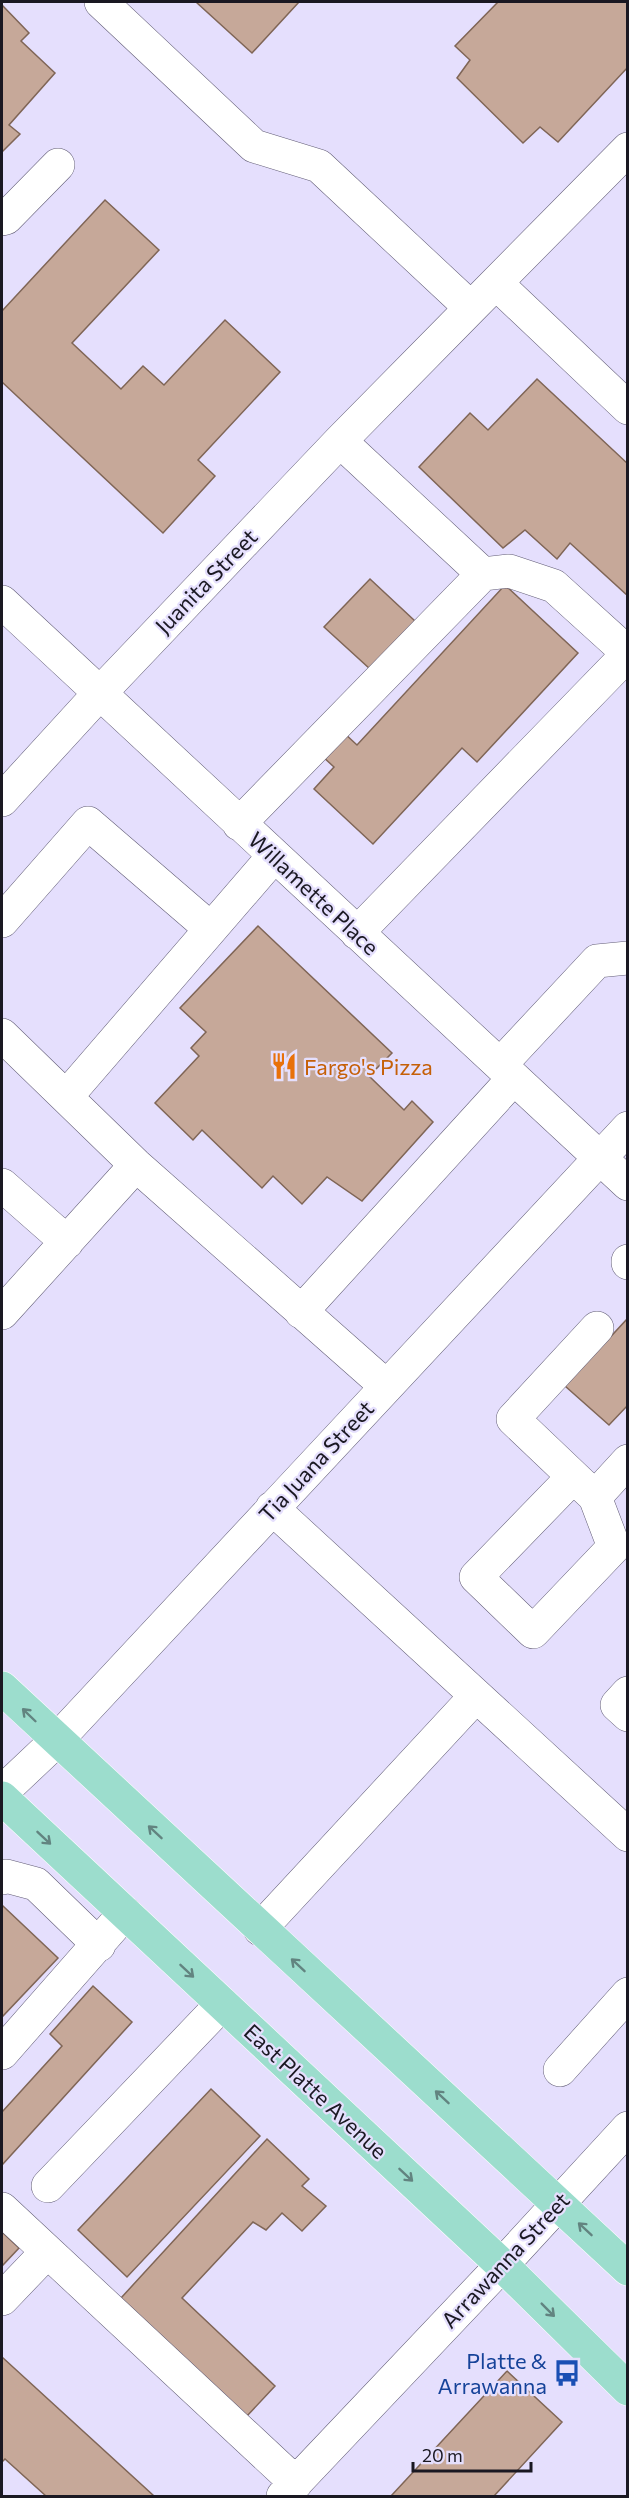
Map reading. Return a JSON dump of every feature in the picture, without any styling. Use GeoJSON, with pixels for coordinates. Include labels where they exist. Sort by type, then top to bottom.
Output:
{"type":"FeatureCollection","features":[{"type":"Feature","properties":{"kind":"main road"},"geometry":{"type":"LineString","coordinates":[[2,1688],[56,1741],[627,2269]]}},
{"type":"Feature","properties":{"kind":"main road","name":"East Platte Avenue"},"geometry":{"type":"LineString","coordinates":[[2,1798],[502,2265],[627,2389]]}},
{"type":"Feature","properties":{"kind":"street"},"geometry":{"type":"LineString","coordinates":[[101,2],[254,146],[319,166],[471,308]]}},
{"type":"Feature","properties":{"kind":"street","name":"Juanita Street"},"geometry":{"type":"LineString","coordinates":[[2,800],[99,694],[339,441],[627,149]]}},
{"type":"Feature","properties":{"kind":"street"},"geometry":{"type":"LineString","coordinates":[[2,219],[6,218],[58,165]]}},
{"type":"Feature","properties":{"kind":"street"},"geometry":{"type":"LineString","coordinates":[[496,283],[627,408]]}},
{"type":"Feature","properties":{"kind":"street"},"geometry":{"type":"LineString","coordinates":[[339,441],[483,574]]}},
{"type":"Feature","properties":{"kind":"street"},"geometry":{"type":"LineString","coordinates":[[239,824],[483,574],[508,571],[554,586],[627,654],[357,933]]}},
{"type":"Feature","properties":{"kind":"street","name":"Willamette Place"},"geometry":{"type":"LineString","coordinates":[[2,602],[627,1184]]}},
{"type":"Feature","properties":{"kind":"street"},"geometry":{"type":"LineString","coordinates":[[2,921],[88,823],[211,929]]}},
{"type":"Feature","properties":{"kind":"street"},"geometry":{"type":"LineString","coordinates":[[66,1097],[274,856]]}},
{"type":"Feature","properties":{"kind":"street"},"geometry":{"type":"LineString","coordinates":[[301,1312],[507,1071],[597,961],[627,958]]}},
{"type":"Feature","properties":{"kind":"street"},"geometry":{"type":"LineString","coordinates":[[2,1035],[136,1166],[386,1386]]}},
{"type":"Feature","properties":{"kind":"street","name":"Tia Juana Street"},"geometry":{"type":"LineString","coordinates":[[2,1792],[56,1741],[627,1128]]}},
{"type":"Feature","properties":{"kind":"street"},"geometry":{"type":"LineString","coordinates":[[2,1313],[136,1166]]}},
{"type":"Feature","properties":{"kind":"street"},"geometry":{"type":"LineString","coordinates":[[3,1189],[67,1242]]}},
{"type":"Feature","properties":{"kind":"street"},"geometry":{"type":"LineString","coordinates":[[597,1328],[513,1419],[584,1487],[627,1461]]}},
{"type":"Feature","properties":{"kind":"street"},"geometry":{"type":"LineString","coordinates":[[272,1508],[627,1835]]}},
{"type":"Feature","properties":{"kind":"street"},"geometry":{"type":"LineString","coordinates":[[627,1693],[616,1705],[627,1715]]}},
{"type":"Feature","properties":{"kind":"street"},"geometry":{"type":"LineString","coordinates":[[260,1929],[476,1696]]}},
{"type":"Feature","properties":{"kind":"street"},"geometry":{"type":"LineString","coordinates":[[2,1878],[6,1876],[36,1884],[99,1944]]}},
{"type":"Feature","properties":{"kind":"street"},"geometry":{"type":"LineString","coordinates":[[2,2054],[126,1913]]}},
{"type":"Feature","properties":{"kind":"street"},"geometry":{"type":"LineString","coordinates":[[560,2070],[627,1994]]}},
{"type":"Feature","properties":{"kind":"street"},"geometry":{"type":"LineString","coordinates":[[48,2186],[222,2004]]}},
{"type":"Feature","properties":{"kind":"street","name":"Arrawanna Street"},"geometry":{"type":"LineString","coordinates":[[290,2490],[502,2265],[627,2128]]}},
{"type":"Feature","properties":{"kind":"street"},"geometry":{"type":"LineString","coordinates":[[2,2209],[290,2490]]}},
{"type":"Feature","properties":{"kind":"street"},"geometry":{"type":"LineString","coordinates":[[2,2300],[47,2252]]}},
{"type":"Feature","properties":{"kind":"building"},"geometry":{"type":"Polygon","coordinates":[[[196,2],[299,2],[252,53],[196,2]]]}},
{"type":"Feature","properties":{"kind":"building"},"geometry":{"type":"Polygon","coordinates":[[[498,2],[628,2],[628,67],[558,142],[540,127],[523,143],[457,78],[470,60],[455,46],[498,2]]]}},
{"type":"Feature","properties":{"kind":"building"},"geometry":{"type":"Polygon","coordinates":[[[2,5],[29,33],[21,41],[55,73],[9,125],[20,134],[2,152],[2,5]]]}},
{"type":"Feature","properties":{"kind":"building"},"geometry":{"type":"Polygon","coordinates":[[[105,200],[159,250],[72,343],[121,389],[143,366],[164,385],[225,320],[280,372],[198,460],[215,476],[163,533],[2,382],[2,311],[105,200]]]}},
{"type":"Feature","properties":{"kind":"building"},"geometry":{"type":"Polygon","coordinates":[[[537,379],[628,464],[628,596],[570,543],[557,559],[525,530],[503,548],[419,467],[470,413],[488,430],[537,379]]]}},
{"type":"Feature","properties":{"kind":"building"},"geometry":{"type":"Polygon","coordinates":[[[370,579],[415,621],[370,669],[324,627],[370,579]]]}},
{"type":"Feature","properties":{"kind":"building"},"geometry":{"type":"Polygon","coordinates":[[[505,585],[578,653],[477,762],[462,748],[373,844],[314,789],[334,767],[321,755],[343,732],[357,745],[505,585]]]}},
{"type":"Feature","properties":{"kind":"building","name":"Fargo's Pizza"},"geometry":{"type":"Polygon","coordinates":[[[258,926],[392,1053],[369,1076],[404,1110],[412,1101],[433,1122],[362,1201],[327,1177],[302,1204],[273,1176],[262,1188],[202,1130],[193,1140],[155,1103],[199,1056],[191,1048],[206,1032],[180,1008],[258,926]]]}},
{"type":"Feature","properties":{"kind":"building"},"geometry":{"type":"Polygon","coordinates":[[[628,1318],[628,1405],[609,1425],[565,1386],[628,1318]]]}},
{"type":"Feature","properties":{"kind":"building"},"geometry":{"type":"Polygon","coordinates":[[[3,1906],[58,1958],[2,2017],[2,1908],[3,1906]]]}},
{"type":"Feature","properties":{"kind":"building"},"geometry":{"type":"Polygon","coordinates":[[[93,1986],[132,2022],[2,2165],[2,2112],[62,2046],[50,2034],[93,1986]]]}},
{"type":"Feature","properties":{"kind":"building"},"geometry":{"type":"Polygon","coordinates":[[[211,2089],[260,2136],[127,2277],[78,2230],[211,2089]]]}},
{"type":"Feature","properties":{"kind":"building"},"geometry":{"type":"Polygon","coordinates":[[[267,2139],[309,2179],[302,2186],[326,2206],[302,2231],[282,2213],[266,2230],[253,2222],[182,2298],[275,2386],[247,2416],[121,2298],[267,2139]]]}},
{"type":"Feature","properties":{"kind":"building"},"geometry":{"type":"Polygon","coordinates":[[[2,2232],[19,2248],[2,2266],[2,2232]]]}},
{"type":"Feature","properties":{"kind":"building"},"geometry":{"type":"Polygon","coordinates":[[[2,2357],[154,2496],[46,2496],[5,2459],[2,2462],[2,2357]]]}},
{"type":"Feature","properties":{"kind":"building"},"geometry":{"type":"Polygon","coordinates":[[[507,2371],[562,2422],[494,2496],[391,2496],[507,2371]]]}},
{"type":"Feature","properties":{"kind":"place","name":"Fargo's Pizza"},"geometry":{"type":"Point","coordinates":[284,1066]}},
{"type":"Feature","properties":{"kind":"place","name":"Platte & Arrawanna"},"geometry":{"type":"Point","coordinates":[567,2373]}}]}
